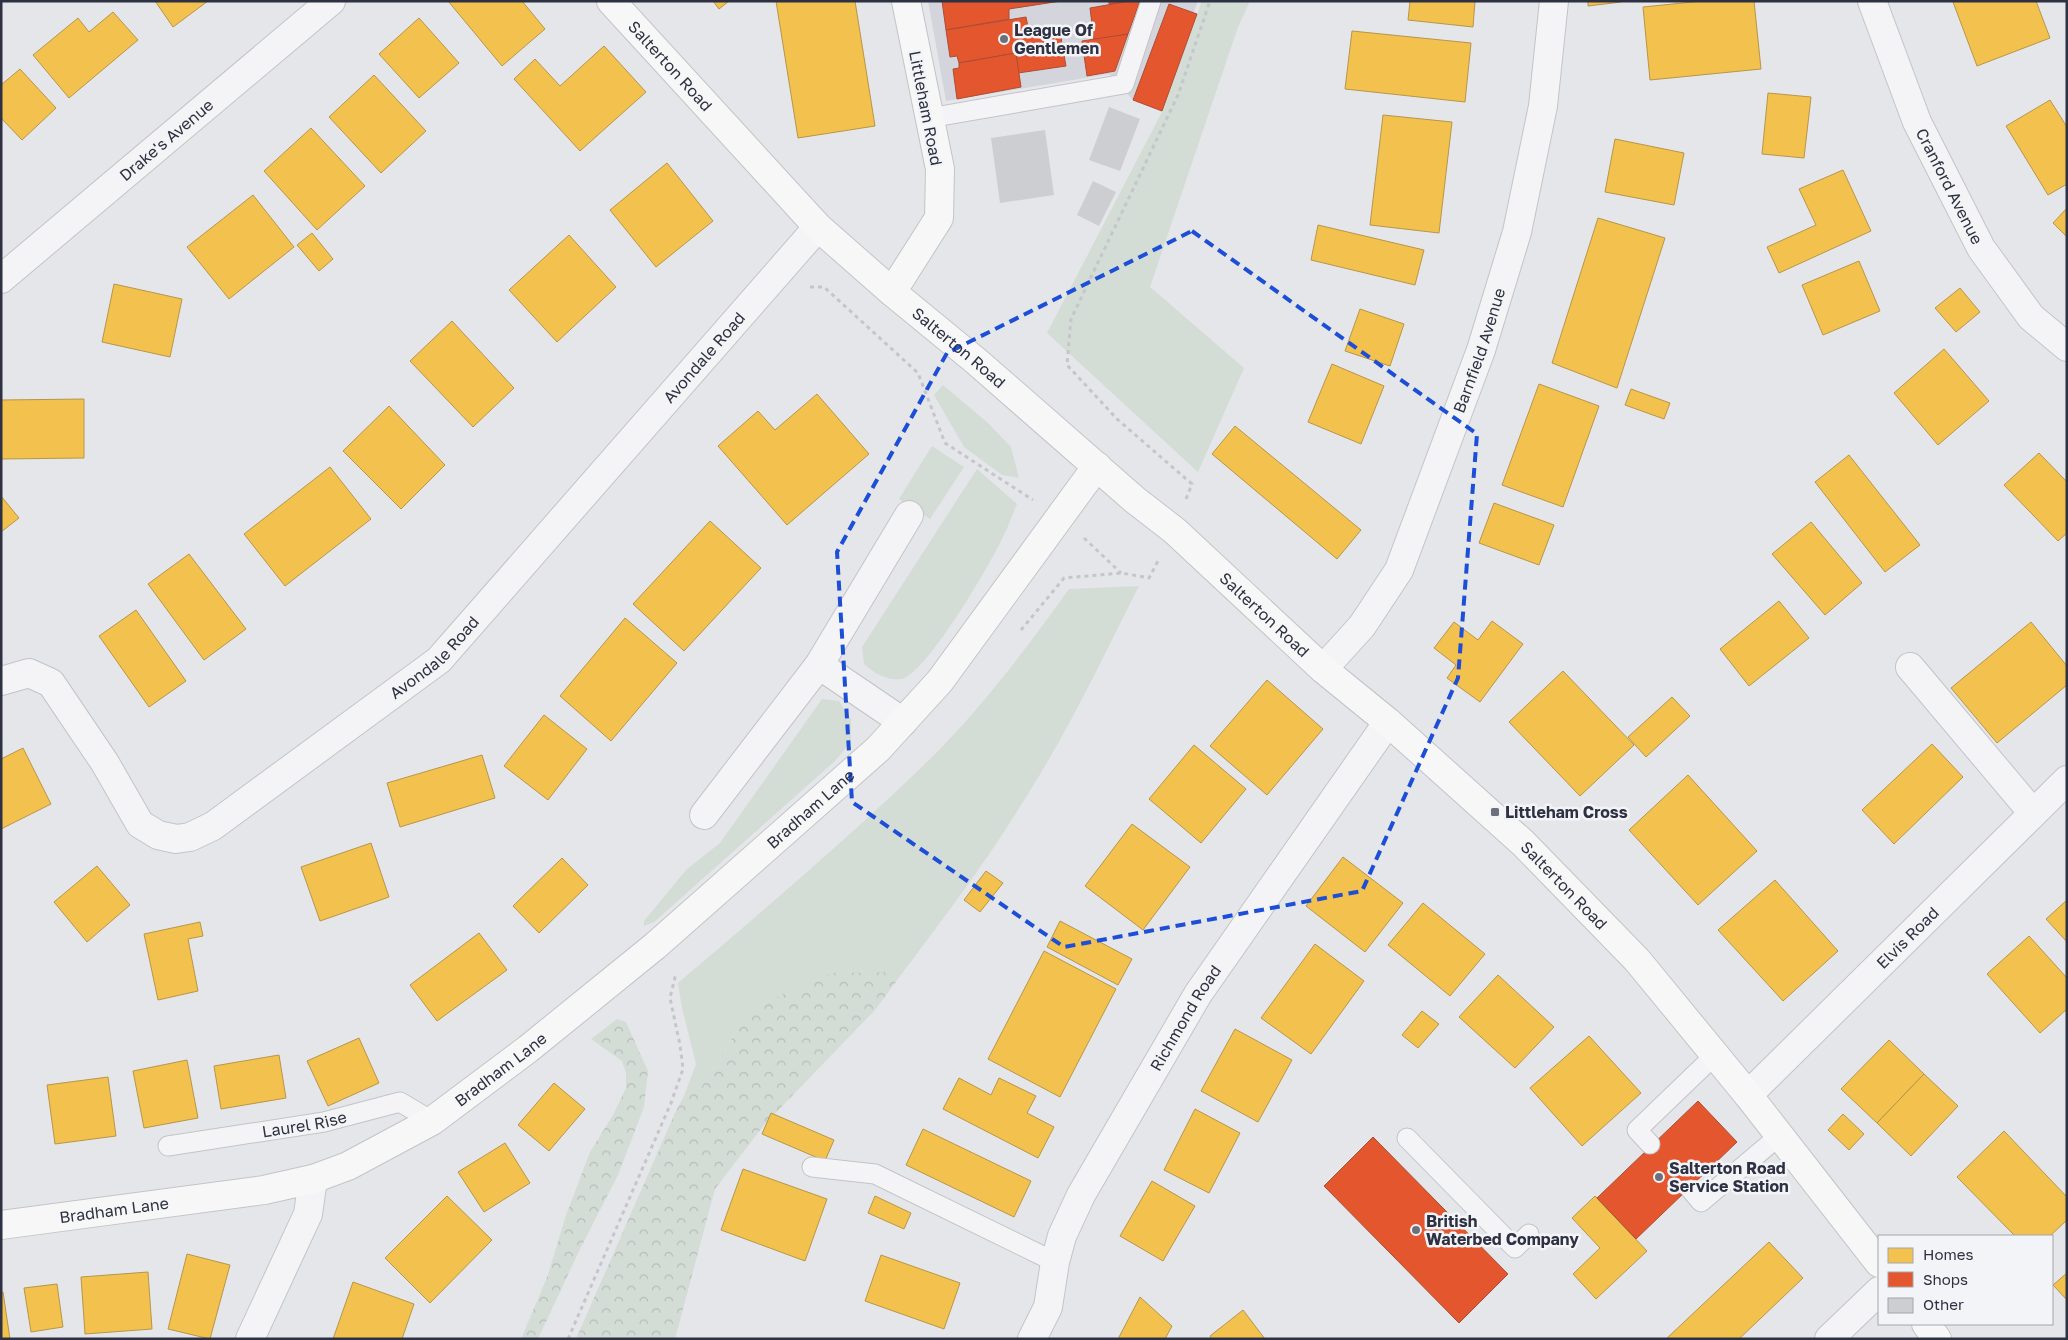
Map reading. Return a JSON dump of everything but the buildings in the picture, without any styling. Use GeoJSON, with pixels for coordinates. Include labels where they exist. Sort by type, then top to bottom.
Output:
{"type":"FeatureCollection","features":[{"type":"Feature","properties":{"kind":"main road","name":"Salterton Road"},"geometry":{"type":"LineString","coordinates":[[611,1],[818,227],[892,292],[976,361],[1135,500],[1175,531],[1323,669],[1388,722],[1530,850],[1637,960],[1748,1095],[1878,1262]]}},
{"type":"Feature","properties":{"kind":"main road","name":"Littleham Road"},"geometry":{"type":"LineString","coordinates":[[892,292],[939,218],[940,169],[906,1]]}},
{"type":"Feature","properties":{"kind":"main road","name":"Bradham Lane"},"geometry":{"type":"LineString","coordinates":[[1,1225],[264,1190],[313,1179],[348,1166],[432,1121],[528,1049],[655,946],[878,749],[940,681],[1097,466]]}},
{"type":"Feature","properties":{"kind":"main road"},"geometry":{"type":"LineString","coordinates":[[1927,1325],[1937,1339]]}},
{"type":"Feature","properties":{"kind":"street","name":"Drake's Avenue"},"geometry":{"type":"LineString","coordinates":[[1,279],[331,1]]}},
{"type":"Feature","properties":{"kind":"street","name":"Barnfield Avenue"},"geometry":{"type":"LineString","coordinates":[[1323,669],[1362,626],[1399,570],[1481,350],[1517,232],[1543,106],[1554,1]]}},
{"type":"Feature","properties":{"kind":"street","name":"Cranford Avenue"},"geometry":{"type":"LineString","coordinates":[[1872,1],[1917,122],[1981,248],[2032,317],[2067,348]]}},
{"type":"Feature","properties":{"kind":"street","name":"Avondale Road"},"geometry":{"type":"LineString","coordinates":[[1,681],[29,673],[51,683],[104,763],[140,824],[158,835],[176,840],[190,837],[213,826],[440,660],[818,227]]}},
{"type":"Feature","properties":{"kind":"street"},"geometry":{"type":"LineString","coordinates":[[704,815],[820,665],[909,515]]}},
{"type":"Feature","properties":{"kind":"street"},"geometry":{"type":"LineString","coordinates":[[820,665],[902,722]]}},
{"type":"Feature","properties":{"kind":"street"},"geometry":{"type":"LineString","coordinates":[[1910,667],[2033,813]]}},
{"type":"Feature","properties":{"kind":"street","name":"Richmond Road"},"geometry":{"type":"LineString","coordinates":[[1032,1339],[1048,1307],[1055,1262],[1062,1236],[1081,1195],[1198,994],[1388,722]]}},
{"type":"Feature","properties":{"kind":"street","name":"Elvis Road"},"geometry":{"type":"LineString","coordinates":[[1748,1095],[2067,780]]}},
{"type":"Feature","properties":{"kind":"street"},"geometry":{"type":"LineString","coordinates":[[250,1339],[308,1214],[313,1179]]}},
{"type":"Feature","properties":{"kind":"street"},"geometry":{"type":"LineString","coordinates":[[1829,1339],[1878,1293]]}},
{"type":"Feature","properties":{"kind":"lane"},"geometry":{"type":"LineString","coordinates":[[929,118],[1124,84],[1151,1]]}},
{"type":"Feature","properties":{"kind":"lane"},"geometry":{"type":"LineString","coordinates":[[1650,1144],[1637,1130],[1715,1055]]}},
{"type":"Feature","properties":{"kind":"lane","name":"Laurel Rise"},"geometry":{"type":"LineString","coordinates":[[168,1146],[324,1122],[400,1102],[432,1121]]}},
{"type":"Feature","properties":{"kind":"lane"},"geometry":{"type":"LineString","coordinates":[[1691,1190],[1701,1202],[1779,1136]]}},
{"type":"Feature","properties":{"kind":"lane"},"geometry":{"type":"LineString","coordinates":[[1407,1138],[1515,1248],[1529,1234]]}},
{"type":"Feature","properties":{"kind":"lane"},"geometry":{"type":"LineString","coordinates":[[812,1167],[875,1174],[1055,1262]]}},
{"type":"Feature","properties":{"kind":"path"},"geometry":{"type":"LineString","coordinates":[[1192,484],[1117,419],[1067,365],[1071,320],[1178,95],[1210,1]]}},
{"type":"Feature","properties":{"kind":"path"},"geometry":{"type":"LineString","coordinates":[[780,269],[802,288],[824,287],[871,329],[918,373],[945,443],[1019,491]]}},
{"type":"Feature","properties":{"kind":"path"},"geometry":{"type":"LineString","coordinates":[[1102,555],[1122,573]]}},
{"type":"Feature","properties":{"kind":"path"},"geometry":{"type":"LineString","coordinates":[[568,1339],[671,1103]]}},
{"type":"Feature","properties":{"kind":"highlighted area"},"geometry":{"type":"Polygon","coordinates":[[[1192,231],[1477,434],[1458,678],[1362,891],[1064,947],[852,802],[837,552],[947,353],[1192,231]]]}},
{"type":"Feature","properties":{"kind":"shaded area"},"geometry":{"type":"Polygon","coordinates":[[[928,1],[1198,1],[1158,108],[1133,100],[1109,74],[946,101],[928,1]]]}},
{"type":"Feature","properties":{"kind":"green space"},"geometry":{"type":"Polygon","coordinates":[[[1202,1],[1250,1],[1238,27],[1150,287],[1244,368],[1198,472],[1047,333],[1162,112],[1202,1]]]}},
{"type":"Feature","properties":{"kind":"green space"},"geometry":{"type":"Polygon","coordinates":[[[943,385],[988,423],[1011,447],[1019,478],[1002,475],[964,447],[934,395],[943,385]]]}},
{"type":"Feature","properties":{"kind":"green space"},"geometry":{"type":"Polygon","coordinates":[[[932,446],[964,467],[930,519],[899,499],[932,446]]]}},
{"type":"Feature","properties":{"kind":"green space"},"geometry":{"type":"Polygon","coordinates":[[[977,469],[1017,504],[1004,535],[972,593],[941,640],[925,659],[912,673],[901,679],[881,676],[864,664],[862,647],[977,469]]]}},
{"type":"Feature","properties":{"kind":"green space"},"geometry":{"type":"Polygon","coordinates":[[[1139,586],[1085,693],[1042,772],[982,864],[903,972],[868,974],[792,991],[755,1007],[736,1032],[702,1086],[684,1096],[696,1064],[682,1008],[678,983],[836,847],[948,741],[1002,678],[1069,589],[1139,586]]]}},
{"type":"Feature","properties":{"kind":"green space"},"geometry":{"type":"Polygon","coordinates":[[[822,699],[839,701],[851,719],[851,742],[835,761],[654,922],[644,926],[644,921],[687,869],[720,843],[822,699]]]}},
{"type":"Feature","properties":{"kind":"green space"},"geometry":{"type":"Polygon","coordinates":[[[903,972],[876,1009],[764,1125],[715,1189],[675,1339],[576,1339],[684,1096],[702,1086],[736,1032],[755,1007],[831,973],[903,972]]]}},
{"type":"Feature","properties":{"kind":"green space"},"geometry":{"type":"Polygon","coordinates":[[[617,1019],[626,1022],[648,1071],[644,1107],[618,1175],[580,1249],[538,1339],[521,1339],[548,1275],[565,1218],[590,1152],[613,1115],[626,1088],[626,1073],[622,1061],[591,1039],[617,1019]]]}},
{"type":"Feature","properties":{"kind":"place","name":"League Of Gentlemen"},"geometry":{"type":"Point","coordinates":[1004,39]}},
{"type":"Feature","properties":{"kind":"place","name":"Littleham Cross"},"geometry":{"type":"Point","coordinates":[1495,812]}},
{"type":"Feature","properties":{"kind":"place","name":"Salterton Road Service Station"},"geometry":{"type":"Point","coordinates":[1659,1177]}},
{"type":"Feature","properties":{"kind":"place","name":"British Waterbed Company"},"geometry":{"type":"Point","coordinates":[1416,1230]}}]}
